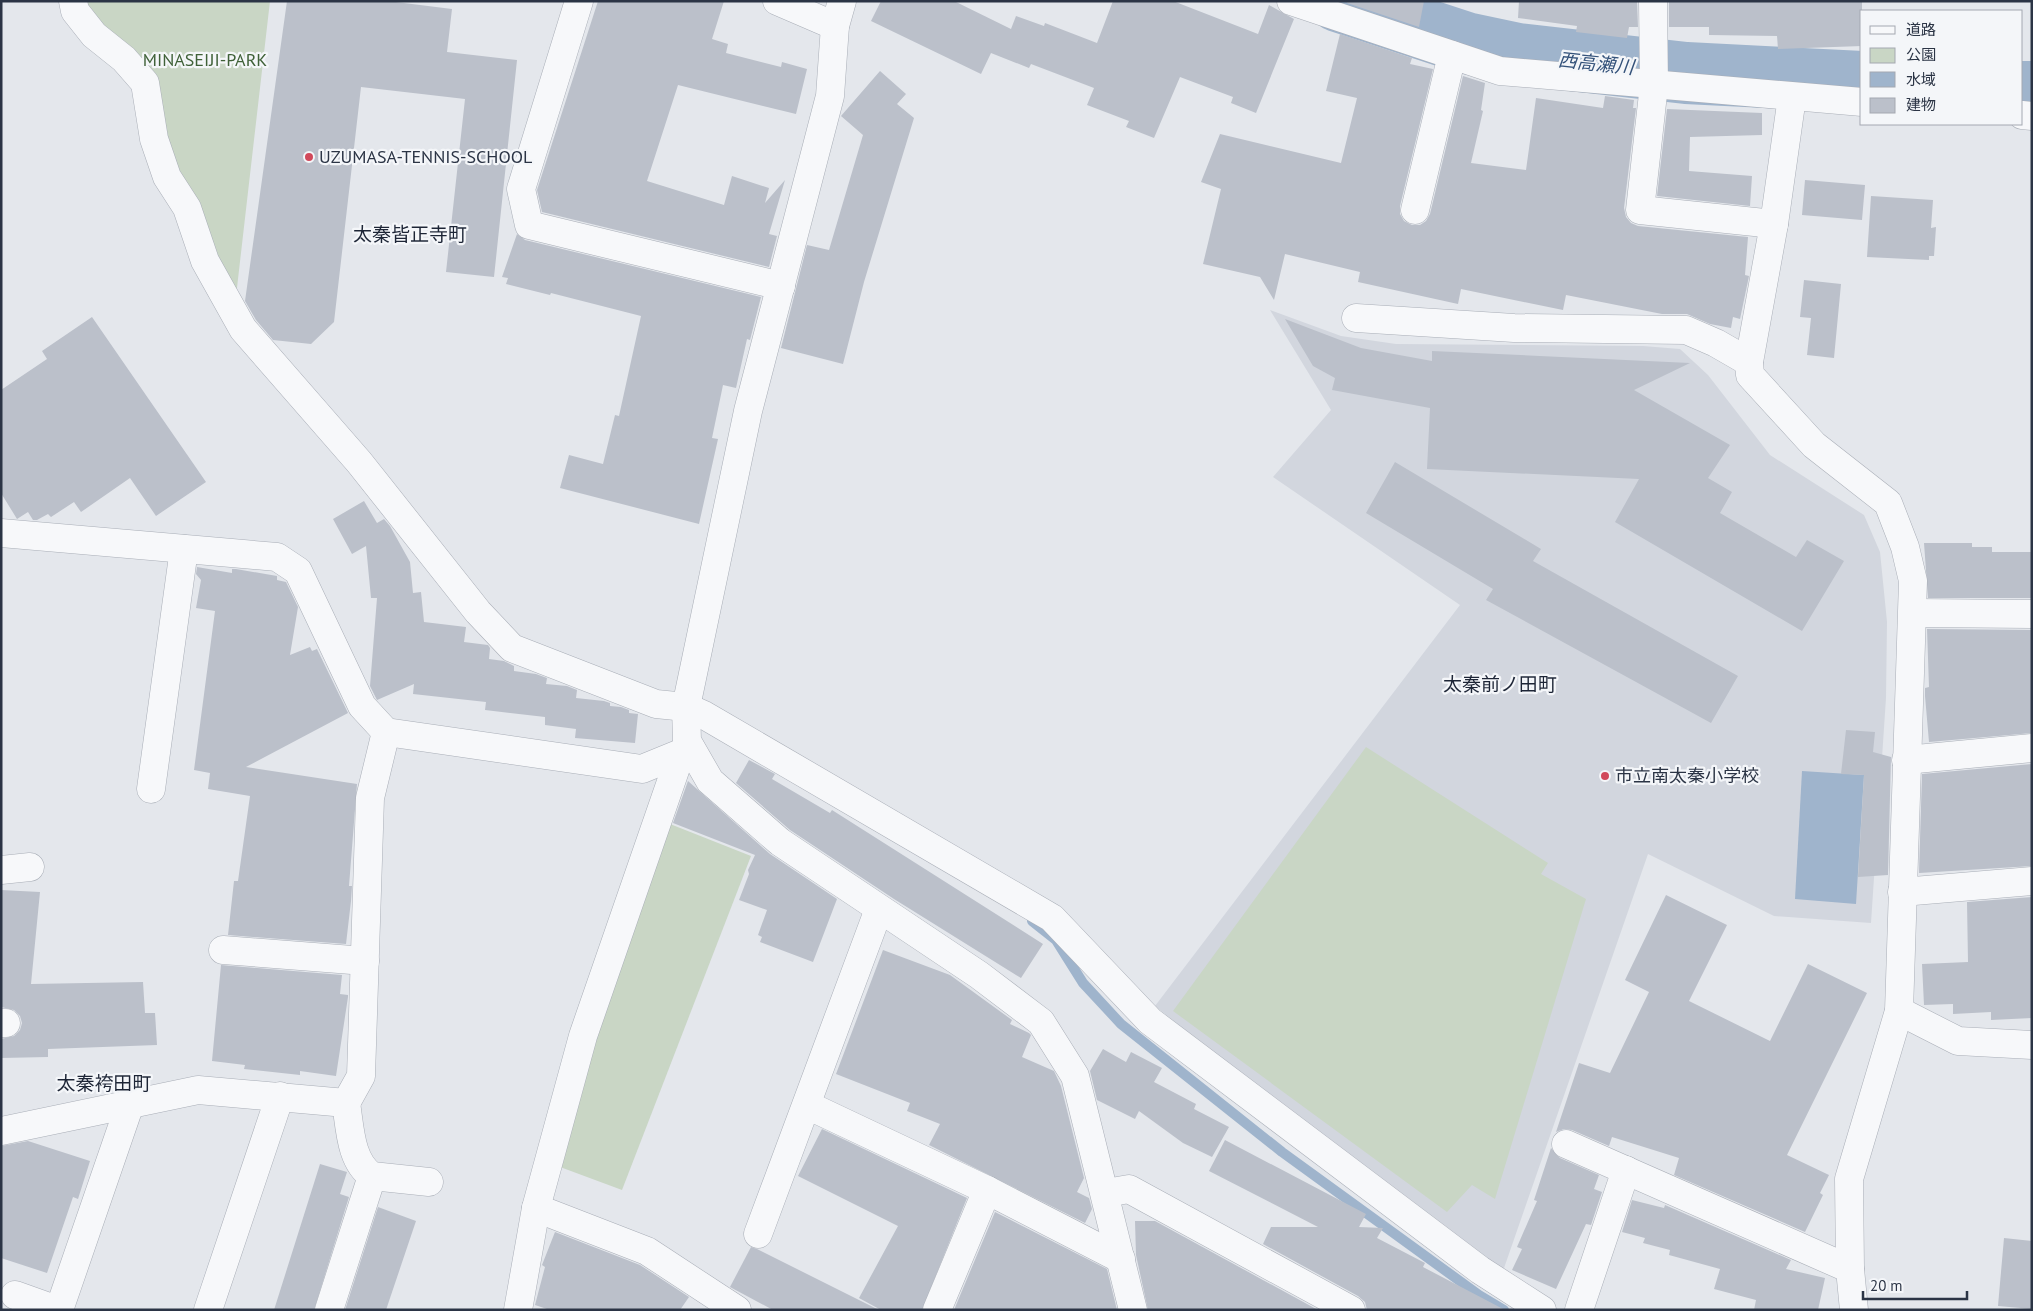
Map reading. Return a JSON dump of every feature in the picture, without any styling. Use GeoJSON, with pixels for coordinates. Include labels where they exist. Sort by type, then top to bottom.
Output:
{"type":"FeatureCollection","features":[{"type":"Feature","properties":{"kind":"street"},"geometry":{"type":"LineString","coordinates":[[73,1],[75,11],[94,35],[124,58],[145,84],[154,139],[167,177],[187,208],[205,260],[243,329],[359,462],[478,612],[512,648],[656,704],[686,707],[704,715],[1052,918],[1150,1021],[1480,1270],[1542,1310]]}},
{"type":"Feature","properties":{"kind":"street"},"geometry":{"type":"LineString","coordinates":[[579,1],[521,189],[529,225],[781,286]]}},
{"type":"Feature","properties":{"kind":"street"},"geometry":{"type":"LineString","coordinates":[[518,1310],[536,1208],[583,1036],[686,751],[686,707],[748,411],[830,96],[839,13],[777,1]]}},
{"type":"Feature","properties":{"kind":"street"},"geometry":{"type":"LineString","coordinates":[[1291,1],[1356,12],[1452,55],[1500,70],[1860,102]]}},
{"type":"Feature","properties":{"kind":"street"},"geometry":{"type":"LineString","coordinates":[[1653,1],[1654,85],[1640,210],[1774,224]]}},
{"type":"Feature","properties":{"kind":"street"},"geometry":{"type":"LineString","coordinates":[[1414,210],[1452,55]]}},
{"type":"Feature","properties":{"kind":"street"},"geometry":{"type":"LineString","coordinates":[[1792,97],[1774,224],[1749,362],[1750,375],[1814,445],[1888,504],[1906,547],[1912,572],[1914,613],[1906,760],[1898,1011],[1849,1179],[1850,1269],[1854,1310]]}},
{"type":"Feature","properties":{"kind":"street"},"geometry":{"type":"LineString","coordinates":[[1356,318],[1514,328],[1686,330],[1716,342],[1749,362]]}},
{"type":"Feature","properties":{"kind":"street"},"geometry":{"type":"LineString","coordinates":[[1,533],[277,558],[298,571],[362,706],[386,732],[642,769],[686,751]]}},
{"type":"Feature","properties":{"kind":"street"},"geometry":{"type":"LineString","coordinates":[[151,788],[184,549]]}},
{"type":"Feature","properties":{"kind":"street"},"geometry":{"type":"LineString","coordinates":[[1914,613],[2032,614]]}},
{"type":"Feature","properties":{"kind":"street"},"geometry":{"type":"LineString","coordinates":[[386,732],[370,798],[361,1076],[346,1103],[353,1149],[365,1171],[372,1176],[429,1182]]}},
{"type":"Feature","properties":{"kind":"street"},"geometry":{"type":"LineString","coordinates":[[1906,760],[2032,748]]}},
{"type":"Feature","properties":{"kind":"street"},"geometry":{"type":"LineString","coordinates":[[686,751],[710,781],[780,842],[979,975],[1041,1022],[1075,1076],[1106,1193],[1133,1310]]}},
{"type":"Feature","properties":{"kind":"street"},"geometry":{"type":"LineString","coordinates":[[1,870],[30,867]]}},
{"type":"Feature","properties":{"kind":"street"},"geometry":{"type":"LineString","coordinates":[[1902,892],[2032,881]]}},
{"type":"Feature","properties":{"kind":"street"},"geometry":{"type":"LineString","coordinates":[[758,1234],[879,909]]}},
{"type":"Feature","properties":{"kind":"street"},"geometry":{"type":"LineString","coordinates":[[223,950],[365,961]]}},
{"type":"Feature","properties":{"kind":"street"},"geometry":{"type":"LineString","coordinates":[[1898,1011],[1958,1041],[2032,1045]]}},
{"type":"Feature","properties":{"kind":"street"},"geometry":{"type":"LineString","coordinates":[[1,1131],[198,1090],[346,1103]]}},
{"type":"Feature","properties":{"kind":"street"},"geometry":{"type":"LineString","coordinates":[[208,1310],[280,1096]]}},
{"type":"Feature","properties":{"kind":"street"},"geometry":{"type":"LineString","coordinates":[[15,1295],[58,1310],[130,1104]]}},
{"type":"Feature","properties":{"kind":"street"},"geometry":{"type":"LineString","coordinates":[[807,1105],[987,1190],[1121,1259]]}},
{"type":"Feature","properties":{"kind":"street"},"geometry":{"type":"LineString","coordinates":[[1566,1144],[1850,1269]]}},
{"type":"Feature","properties":{"kind":"street"},"geometry":{"type":"LineString","coordinates":[[1579,1310],[1626,1170]]}},
{"type":"Feature","properties":{"kind":"street"},"geometry":{"type":"LineString","coordinates":[[329,1310],[372,1176]]}},
{"type":"Feature","properties":{"kind":"street"},"geometry":{"type":"LineString","coordinates":[[1106,1193],[1129,1189],[1352,1310]]}},
{"type":"Feature","properties":{"kind":"street"},"geometry":{"type":"LineString","coordinates":[[937,1310],[987,1190]]}},
{"type":"Feature","properties":{"kind":"street"},"geometry":{"type":"LineString","coordinates":[[536,1208],[646,1250],[737,1310]]}},
{"type":"Feature","properties":{"kind":"shaded area","name":"市立南太秦小学校"},"geometry":{"type":"Polygon","coordinates":[[[1270,310],[1341,336],[1396,344],[1643,346],[1680,349],[1708,375],[1770,455],[1864,515],[1880,552],[1887,622],[1886,698],[1871,923],[1774,916],[1648,854],[1503,1271],[1285,1109],[1155,1006],[1460,605],[1273,477],[1331,410],[1270,310]]]}},
{"type":"Feature","properties":{"kind":"green space","name":"MINASEIJI-PARK"},"geometry":{"type":"Polygon","coordinates":[[[79,1],[270,1],[235,305],[172,174],[152,83],[79,1]]]}},
{"type":"Feature","properties":{"kind":"green space"},"geometry":{"type":"Polygon","coordinates":[[[1366,747],[1548,863],[1541,874],[1586,899],[1495,1199],[1472,1185],[1447,1212],[1173,1011],[1366,747]]]}},
{"type":"Feature","properties":{"kind":"green space"},"geometry":{"type":"Polygon","coordinates":[[[665,822],[751,856],[622,1190],[552,1164],[665,822]]]}},
{"type":"Feature","properties":{"kind":"water"},"geometry":{"type":"Polygon","coordinates":[[[1802,771],[1864,775],[1856,904],[1795,899],[1802,771]]]}},
{"type":"Feature","properties":{"kind":"building","name":"UZUMASA-TENNIS-SCHOOL"},"geometry":{"type":"Polygon","coordinates":[[[287,1],[388,1],[452,9],[447,52],[517,60],[494,277],[446,272],[465,99],[361,87],[334,322],[311,344],[273,340],[256,320],[245,301],[287,1]]]}},
{"type":"Feature","properties":{"kind":"building"},"geometry":{"type":"Polygon","coordinates":[[[598,1],[724,1],[712,39],[728,44],[726,53],[781,67],[782,62],[807,69],[796,114],[678,85],[647,181],[724,205],[732,176],[769,188],[765,203],[785,180],[769,234],[777,236],[769,267],[542,212],[537,190],[598,1]]]}},
{"type":"Feature","properties":{"kind":"building"},"geometry":{"type":"Polygon","coordinates":[[[881,1],[954,1],[1011,29],[1016,16],[1044,26],[1045,23],[1097,43],[1113,1],[1173,1],[1258,34],[1269,5],[1294,19],[1256,113],[1231,103],[1233,97],[1180,77],[1154,138],[1126,127],[1129,121],[1087,105],[1094,88],[1031,64],[1029,68],[991,53],[981,74],[871,21],[881,1]]]}},
{"type":"Feature","properties":{"kind":"building"},"geometry":{"type":"Polygon","coordinates":[[[1347,1],[1424,1],[1419,27],[1347,3],[1347,1]]]}},
{"type":"Feature","properties":{"kind":"building"},"geometry":{"type":"Polygon","coordinates":[[[1519,1],[1637,1],[1638,27],[1629,27],[1627,38],[1576,32],[1577,26],[1518,18],[1519,1]]]}},
{"type":"Feature","properties":{"kind":"building"},"geometry":{"type":"Polygon","coordinates":[[[1669,1],[1862,1],[1862,10],[1860,10],[1860,46],[1778,49],[1777,36],[1709,35],[1709,27],[1669,27],[1669,1]]]}},
{"type":"Feature","properties":{"kind":"building"},"geometry":{"type":"Polygon","coordinates":[[[1340,34],[1412,58],[1410,64],[1433,69],[1400,206],[1400,214],[1404,221],[1412,225],[1420,225],[1426,221],[1430,214],[1463,76],[1485,83],[1481,110],[1483,111],[1471,163],[1526,170],[1536,98],[1603,108],[1605,96],[1634,100],[1633,108],[1636,108],[1624,208],[1626,217],[1631,223],[1638,226],[1748,237],[1745,275],[1749,276],[1740,319],[1733,317],[1731,328],[1710,324],[1687,314],[1662,314],[1566,295],[1563,310],[1461,289],[1458,304],[1358,282],[1360,272],[1285,254],[1274,300],[1260,277],[1203,264],[1221,189],[1201,182],[1220,134],[1341,163],[1357,98],[1326,91],[1340,34]]]}},
{"type":"Feature","properties":{"kind":"building"},"geometry":{"type":"Polygon","coordinates":[[[880,71],[906,94],[897,104],[914,118],[864,282],[843,364],[781,348],[807,245],[829,250],[863,135],[841,116],[880,71]]]}},
{"type":"Feature","properties":{"kind":"building"},"geometry":{"type":"Polygon","coordinates":[[[1667,109],[1762,113],[1762,135],[1690,137],[1689,171],[1752,176],[1750,206],[1657,196],[1667,109]]]}},
{"type":"Feature","properties":{"kind":"building"},"geometry":{"type":"Polygon","coordinates":[[[1805,180],[1865,185],[1862,220],[1802,215],[1805,180]]]}},
{"type":"Feature","properties":{"kind":"building"},"geometry":{"type":"Polygon","coordinates":[[[1871,196],[1933,200],[1931,228],[1936,227],[1934,256],[1929,256],[1929,260],[1867,257],[1871,196]]]}},
{"type":"Feature","properties":{"kind":"building"},"geometry":{"type":"Polygon","coordinates":[[[517,234],[525,240],[761,297],[750,340],[747,339],[736,388],[723,385],[712,438],[718,439],[699,524],[560,488],[569,455],[603,464],[615,415],[619,416],[641,316],[551,293],[550,295],[506,284],[508,278],[502,277],[517,234]]]}},
{"type":"Feature","properties":{"kind":"building"},"geometry":{"type":"Polygon","coordinates":[[[1804,280],[1841,284],[1834,358],[1807,355],[1811,318],[1800,317],[1804,280]]]}},
{"type":"Feature","properties":{"kind":"building"},"geometry":{"type":"Polygon","coordinates":[[[92,317],[206,482],[156,516],[130,478],[81,512],[74,502],[51,517],[48,514],[33,520],[28,512],[17,519],[1,493],[1,390],[47,359],[42,351],[92,317]]]}},
{"type":"Feature","properties":{"kind":"building"},"geometry":{"type":"Polygon","coordinates":[[[1285,319],[1361,348],[1432,361],[1432,351],[1690,363],[1634,390],[1730,445],[1708,478],[1732,492],[1720,513],[1796,557],[1807,540],[1844,561],[1802,631],[1615,522],[1639,479],[1427,469],[1430,408],[1332,390],[1335,378],[1313,366],[1285,319]]]}},
{"type":"Feature","properties":{"kind":"building"},"geometry":{"type":"Polygon","coordinates":[[[1395,462],[1541,549],[1533,561],[1738,676],[1711,723],[1486,600],[1493,589],[1366,513],[1395,462]]]}},
{"type":"Feature","properties":{"kind":"building"},"geometry":{"type":"Polygon","coordinates":[[[364,501],[377,523],[384,519],[390,526],[410,562],[413,593],[421,592],[424,622],[466,627],[464,642],[488,645],[490,648],[489,659],[504,661],[514,666],[514,671],[536,674],[547,678],[546,684],[567,686],[577,690],[576,698],[604,701],[610,703],[610,706],[621,707],[629,710],[629,713],[638,714],[635,743],[575,738],[576,729],[545,725],[545,717],[485,710],[486,702],[413,694],[414,684],[377,700],[370,686],[377,598],[371,598],[366,546],[352,554],[333,519],[364,501]]]}},
{"type":"Feature","properties":{"kind":"building"},"geometry":{"type":"Polygon","coordinates":[[[1924,543],[1972,543],[1972,547],[1992,547],[1992,552],[2032,552],[2032,598],[1928,598],[1924,543]]]}},
{"type":"Feature","properties":{"kind":"building"},"geometry":{"type":"Polygon","coordinates":[[[197,567],[232,573],[232,569],[236,569],[277,576],[277,580],[286,582],[298,607],[290,655],[310,647],[312,651],[317,649],[348,713],[246,767],[357,784],[349,886],[352,886],[351,901],[346,944],[228,935],[234,881],[238,881],[250,796],[208,789],[210,773],[194,770],[215,611],[196,608],[201,580],[196,574],[197,567]]]}},
{"type":"Feature","properties":{"kind":"building"},"geometry":{"type":"Polygon","coordinates":[[[1927,629],[2032,630],[2032,733],[1929,742],[1925,696],[1925,688],[1929,687],[1927,629]]]}},
{"type":"Feature","properties":{"kind":"building"},"geometry":{"type":"Polygon","coordinates":[[[1846,730],[1875,732],[1873,752],[1891,757],[1888,875],[1858,877],[1864,775],[1841,774],[1846,730]]]}},
{"type":"Feature","properties":{"kind":"building"},"geometry":{"type":"Polygon","coordinates":[[[749,760],[775,774],[772,779],[830,813],[832,810],[1043,944],[1021,978],[894,899],[790,830],[736,783],[749,760]]]}},
{"type":"Feature","properties":{"kind":"building"},"geometry":{"type":"Polygon","coordinates":[[[2032,764],[2032,866],[1919,873],[1922,774],[2032,764]]]}},
{"type":"Feature","properties":{"kind":"building"},"geometry":{"type":"Polygon","coordinates":[[[688,781],[770,854],[837,899],[813,962],[760,942],[762,937],[758,935],[767,910],[739,900],[749,874],[748,870],[755,855],[673,823],[688,781]]]}},
{"type":"Feature","properties":{"kind":"building"},"geometry":{"type":"Polygon","coordinates":[[[1,890],[40,892],[31,984],[143,982],[145,1013],[155,1013],[157,1045],[48,1049],[48,1057],[1,1058],[1,1039],[14,1036],[20,1030],[22,1023],[20,1016],[14,1010],[1,1007],[1,890]]]}},
{"type":"Feature","properties":{"kind":"building"},"geometry":{"type":"Polygon","coordinates":[[[1666,895],[1727,925],[1689,1001],[1770,1041],[1808,964],[1867,993],[1787,1155],[1829,1175],[1820,1193],[1823,1195],[1805,1232],[1674,1175],[1679,1158],[1612,1137],[1609,1146],[1572,1130],[1564,1129],[1556,1132],[1579,1063],[1610,1073],[1649,992],[1625,980],[1666,895]]]}},
{"type":"Feature","properties":{"kind":"building"},"geometry":{"type":"Polygon","coordinates":[[[2032,897],[2032,1018],[1991,1020],[1991,1012],[1953,1014],[1953,1004],[1924,1005],[1922,964],[1968,962],[1967,902],[2032,897]]]}},
{"type":"Feature","properties":{"kind":"building"},"geometry":{"type":"Polygon","coordinates":[[[883,950],[950,975],[1012,1020],[1010,1024],[1031,1035],[1022,1057],[1054,1071],[1061,1086],[1084,1178],[1077,1192],[1089,1198],[1092,1209],[1085,1223],[929,1145],[940,1124],[907,1111],[910,1103],[836,1074],[883,950]]]}},
{"type":"Feature","properties":{"kind":"building"},"geometry":{"type":"Polygon","coordinates":[[[221,965],[342,975],[340,994],[348,995],[348,997],[336,1076],[300,1071],[300,1075],[244,1069],[245,1065],[212,1061],[221,965]]]}},
{"type":"Feature","properties":{"kind":"building"},"geometry":{"type":"Polygon","coordinates":[[[1103,1049],[1126,1062],[1131,1052],[1162,1068],[1154,1082],[1196,1104],[1194,1109],[1229,1127],[1212,1157],[1183,1143],[1139,1111],[1135,1119],[1097,1100],[1090,1071],[1103,1049]]]}},
{"type":"Feature","properties":{"kind":"building"},"geometry":{"type":"Polygon","coordinates":[[[822,1129],[967,1198],[922,1310],[881,1310],[859,1298],[898,1226],[798,1176],[822,1129]]]}},
{"type":"Feature","properties":{"kind":"building"},"geometry":{"type":"Polygon","coordinates":[[[1225,1140],[1366,1214],[1359,1227],[1383,1228],[1377,1238],[1425,1263],[1423,1267],[1505,1310],[1367,1310],[1365,1302],[1358,1296],[1263,1244],[1271,1227],[1318,1227],[1209,1171],[1225,1140]]]}},
{"type":"Feature","properties":{"kind":"building"},"geometry":{"type":"Polygon","coordinates":[[[28,1141],[90,1161],[78,1199],[73,1197],[47,1273],[1,1258],[1,1146],[28,1141]]]}},
{"type":"Feature","properties":{"kind":"building"},"geometry":{"type":"Polygon","coordinates":[[[1551,1148],[1560,1158],[1599,1175],[1594,1189],[1602,1192],[1591,1225],[1586,1224],[1556,1289],[1512,1270],[1522,1249],[1517,1247],[1537,1201],[1534,1200],[1551,1148]]]}},
{"type":"Feature","properties":{"kind":"building"},"geometry":{"type":"Polygon","coordinates":[[[320,1164],[347,1172],[340,1194],[349,1197],[314,1310],[274,1310],[320,1164]]]}},
{"type":"Feature","properties":{"kind":"building"},"geometry":{"type":"Polygon","coordinates":[[[1632,1200],[1664,1208],[1665,1205],[1791,1260],[1786,1269],[1825,1278],[1818,1310],[1754,1310],[1756,1300],[1714,1289],[1720,1269],[1669,1255],[1670,1250],[1643,1243],[1645,1238],[1622,1232],[1632,1200]]]}},
{"type":"Feature","properties":{"kind":"building"},"geometry":{"type":"Polygon","coordinates":[[[378,1207],[416,1221],[386,1310],[345,1310],[378,1207]]]}},
{"type":"Feature","properties":{"kind":"building"},"geometry":{"type":"Polygon","coordinates":[[[995,1212],[1107,1269],[1117,1310],[954,1310],[995,1212]]]}},
{"type":"Feature","properties":{"kind":"building"},"geometry":{"type":"Polygon","coordinates":[[[1135,1221],[1155,1221],[1318,1310],[1148,1310],[1136,1255],[1135,1221]]]}},
{"type":"Feature","properties":{"kind":"building"},"geometry":{"type":"Polygon","coordinates":[[[555,1232],[640,1265],[689,1297],[680,1310],[550,1310],[535,1305],[545,1267],[542,1265],[555,1232]]]}},
{"type":"Feature","properties":{"kind":"building"},"geometry":{"type":"Polygon","coordinates":[[[2004,1238],[2032,1241],[2032,1309],[1998,1306],[2004,1238]]]}},
{"type":"Feature","properties":{"kind":"building"},"geometry":{"type":"Polygon","coordinates":[[[751,1247],[879,1310],[773,1310],[730,1287],[751,1247]]]}},
{"type":"Feature","properties":{"kind":"waterway","name":"西高瀬川"},"geometry":{"type":"LineString","coordinates":[[1338,1],[1466,43],[1518,54],[1686,73],[1860,82]]}},
{"type":"Feature","properties":{"kind":"waterway","name":"西高瀬川"},"geometry":{"type":"LineString","coordinates":[[2023,92],[2032,92]]}},
{"type":"Feature","properties":{"kind":"waterway"},"geometry":{"type":"LineString","coordinates":[[1032,921],[1056,940],[1083,983],[1121,1024],[1282,1152],[1479,1295],[1504,1310]]}},
{"type":"Feature","properties":{"kind":"place","name":"UZUMASA-TENNIS-SCHOOL"},"geometry":{"type":"Point","coordinates":[309,157]}},
{"type":"Feature","properties":{"kind":"place","name":"市立南太秦小学校"},"geometry":{"type":"Point","coordinates":[1605,776]}},
{"type":"Feature","properties":{"kind":"district","name":"太秦皆正寺町"},"geometry":{"type":"Point","coordinates":[410,234]}},
{"type":"Feature","properties":{"kind":"district","name":"太秦前ノ田町"},"geometry":{"type":"Point","coordinates":[1500,684]}},
{"type":"Feature","properties":{"kind":"district","name":"太秦袴田町"},"geometry":{"type":"Point","coordinates":[104,1083]}}]}
